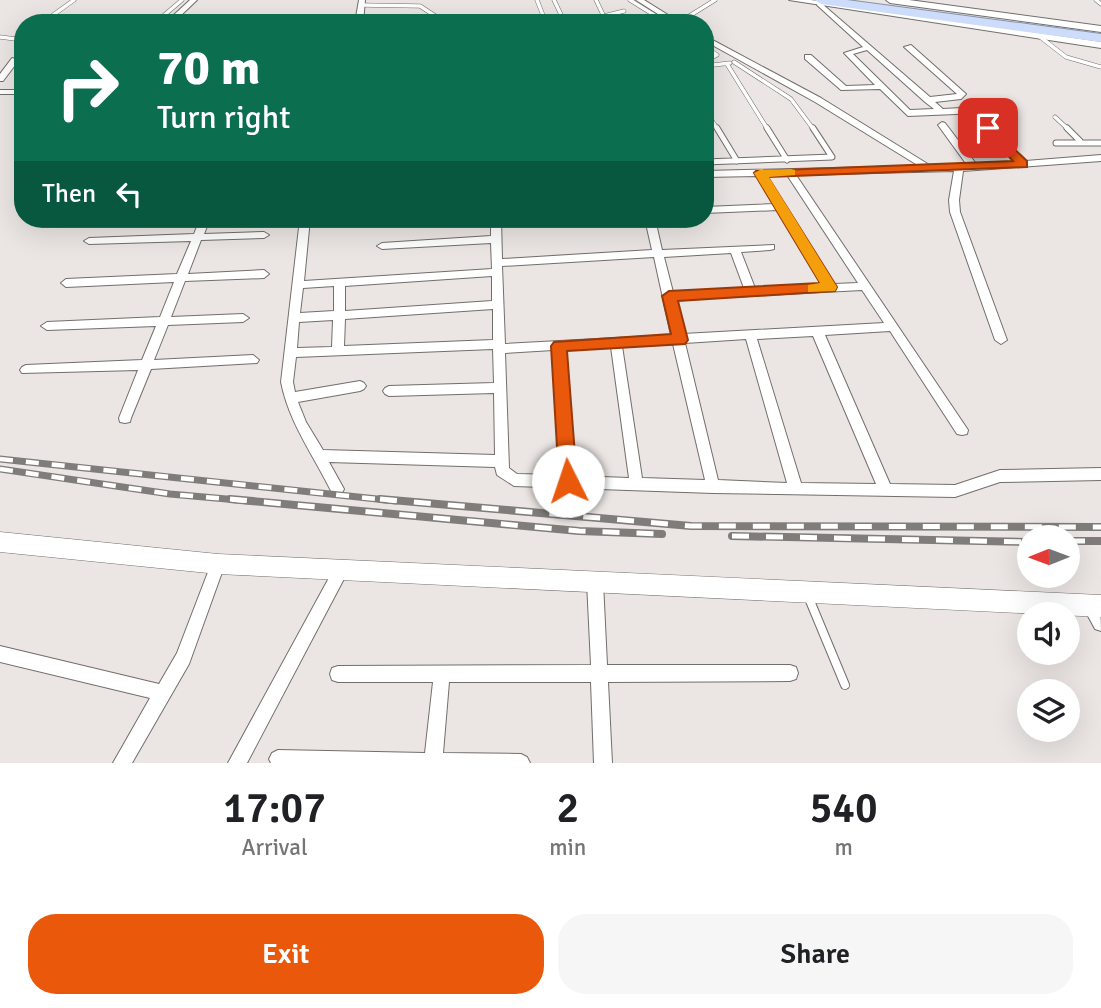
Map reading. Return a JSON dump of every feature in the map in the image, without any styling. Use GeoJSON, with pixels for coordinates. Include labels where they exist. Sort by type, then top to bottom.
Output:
{"type":"FeatureCollection","features":[{"type":"Feature","properties":{"kind":"highway"},"geometry":{"type":"LineString","coordinates":[[850,0],[1101,37]]}},
{"type":"Feature","properties":{"kind":"highway"},"geometry":{"type":"LineString","coordinates":[[820,2],[889,4],[1101,37]]}},
{"type":"Feature","properties":{"kind":"main road"},"geometry":{"type":"LineString","coordinates":[[0,542],[218,564],[807,592],[1097,611]]}},
{"type":"Feature","properties":{"kind":"street"},"geometry":{"type":"LineString","coordinates":[[178,14],[194,0]]}},
{"type":"Feature","properties":{"kind":"street"},"geometry":{"type":"LineString","coordinates":[[639,0],[663,14]]}},
{"type":"Feature","properties":{"kind":"street"},"geometry":{"type":"LineString","coordinates":[[793,0],[1101,45]]}},
{"type":"Feature","properties":{"kind":"street"},"geometry":{"type":"LineString","coordinates":[[820,2],[943,113]]}},
{"type":"Feature","properties":{"kind":"street"},"geometry":{"type":"LineString","coordinates":[[889,4],[1101,29]]}},
{"type":"Feature","properties":{"kind":"street"},"geometry":{"type":"LineString","coordinates":[[714,44],[737,59],[818,100],[929,169]]}},
{"type":"Feature","properties":{"kind":"street"},"geometry":{"type":"LineString","coordinates":[[908,47],[962,94],[958,97],[928,100]]}},
{"type":"Feature","properties":{"kind":"street"},"geometry":{"type":"LineString","coordinates":[[868,48],[848,53],[908,113],[980,110]]}},
{"type":"Feature","properties":{"kind":"street"},"geometry":{"type":"LineString","coordinates":[[808,57],[844,88],[880,87]]}},
{"type":"Feature","properties":{"kind":"street"},"geometry":{"type":"LineString","coordinates":[[0,79],[14,61]]}},
{"type":"Feature","properties":{"kind":"street"},"geometry":{"type":"LineString","coordinates":[[942,125],[974,168]]}},
{"type":"Feature","properties":{"kind":"street"},"geometry":{"type":"LineString","coordinates":[[714,174],[974,168],[1101,158]]}},
{"type":"Feature","properties":{"kind":"street"},"geometry":{"type":"LineString","coordinates":[[959,168],[955,212],[1000,340]]}},
{"type":"Feature","properties":{"kind":"street"},"geometry":{"type":"LineString","coordinates":[[760,173],[830,287]]}},
{"type":"Feature","properties":{"kind":"street"},"geometry":{"type":"LineString","coordinates":[[790,173],[962,430]]}},
{"type":"Feature","properties":{"kind":"street"},"geometry":{"type":"LineString","coordinates":[[714,209],[781,207]]}},
{"type":"Feature","properties":{"kind":"street"},"geometry":{"type":"LineString","coordinates":[[125,418],[201,228]]}},
{"type":"Feature","properties":{"kind":"street"},"geometry":{"type":"LineString","coordinates":[[304,228],[290,353],[290,398],[337,489]]}},
{"type":"Feature","properties":{"kind":"street"},"geometry":{"type":"LineString","coordinates":[[496,228],[501,461],[502,471],[514,480],[886,491],[970,489],[990,477],[1000,476],[1101,474]]}},
{"type":"Feature","properties":{"kind":"street"},"geometry":{"type":"LineString","coordinates":[[652,228],[713,487]]}},
{"type":"Feature","properties":{"kind":"street"},"geometry":{"type":"LineString","coordinates":[[89,241],[264,235]]}},
{"type":"Feature","properties":{"kind":"street"},"geometry":{"type":"LineString","coordinates":[[382,246],[496,239]]}},
{"type":"Feature","properties":{"kind":"street"},"geometry":{"type":"LineString","coordinates":[[298,285],[658,253],[770,247]]}},
{"type":"Feature","properties":{"kind":"street"},"geometry":{"type":"LineString","coordinates":[[735,249],[751,292]]}},
{"type":"Feature","properties":{"kind":"street"},"geometry":{"type":"LineString","coordinates":[[66,283],[264,274]]}},
{"type":"Feature","properties":{"kind":"street"},"geometry":{"type":"LineString","coordinates":[[338,351],[340,282]]}},
{"type":"Feature","properties":{"kind":"street"},"geometry":{"type":"LineString","coordinates":[[669,296],[864,286]]}},
{"type":"Feature","properties":{"kind":"street"},"geometry":{"type":"LineString","coordinates":[[294,318],[498,305]]}},
{"type":"Feature","properties":{"kind":"street"},"geometry":{"type":"LineString","coordinates":[[47,326],[243,318]]}},
{"type":"Feature","properties":{"kind":"street"},"geometry":{"type":"LineString","coordinates":[[290,353],[559,346],[891,327]]}},
{"type":"Feature","properties":{"kind":"street"},"geometry":{"type":"LineString","coordinates":[[817,331],[886,491]]}},
{"type":"Feature","properties":{"kind":"street"},"geometry":{"type":"LineString","coordinates":[[750,335],[796,489]]}},
{"type":"Feature","properties":{"kind":"street"},"geometry":{"type":"LineString","coordinates":[[615,343],[636,482]]}},
{"type":"Feature","properties":{"kind":"street"},"geometry":{"type":"LineString","coordinates":[[559,346],[568,481]]}},
{"type":"Feature","properties":{"kind":"street"},"geometry":{"type":"LineString","coordinates":[[26,370],[254,360]]}},
{"type":"Feature","properties":{"kind":"street"},"geometry":{"type":"LineString","coordinates":[[290,398],[360,386]]}},
{"type":"Feature","properties":{"kind":"street"},"geometry":{"type":"LineString","coordinates":[[389,391],[500,388]]}},
{"type":"Feature","properties":{"kind":"street"},"geometry":{"type":"LineString","coordinates":[[321,456],[501,461]]}},
{"type":"Feature","properties":{"kind":"street"},"geometry":{"type":"LineString","coordinates":[[122,763],[183,658],[218,564]]}},
{"type":"Feature","properties":{"kind":"street"},"geometry":{"type":"LineString","coordinates":[[237,763],[341,569]]}},
{"type":"Feature","properties":{"kind":"street"},"geometry":{"type":"LineString","coordinates":[[595,582],[603,763]]}},
{"type":"Feature","properties":{"kind":"street"},"geometry":{"type":"LineString","coordinates":[[0,654],[162,693]]}},
{"type":"Feature","properties":{"kind":"street"},"geometry":{"type":"LineString","coordinates":[[338,674],[790,673]]}},
{"type":"Feature","properties":{"kind":"street"},"geometry":{"type":"LineString","coordinates":[[433,762],[442,674]]}},
{"type":"Feature","properties":{"kind":"street"},"geometry":{"type":"LineString","coordinates":[[278,759],[521,763]]}},
{"type":"Feature","properties":{"kind":"lane"},"geometry":{"type":"LineString","coordinates":[[54,14],[74,0]]}},
{"type":"Feature","properties":{"kind":"lane"},"geometry":{"type":"LineString","coordinates":[[166,14],[182,0]]}},
{"type":"Feature","properties":{"kind":"lane"},"geometry":{"type":"LineString","coordinates":[[629,0],[652,14]]}},
{"type":"Feature","properties":{"kind":"lane"},"geometry":{"type":"LineString","coordinates":[[692,14],[715,0]]}},
{"type":"Feature","properties":{"kind":"lane"},"geometry":{"type":"LineString","coordinates":[[1096,0],[1101,4]]}},
{"type":"Feature","properties":{"kind":"lane"},"geometry":{"type":"LineString","coordinates":[[362,2],[420,6],[432,14]]}},
{"type":"Feature","properties":{"kind":"lane"},"geometry":{"type":"LineString","coordinates":[[612,14],[624,11]]}},
{"type":"Feature","properties":{"kind":"lane"},"geometry":{"type":"LineString","coordinates":[[1039,36],[1066,57],[1101,67]]}},
{"type":"Feature","properties":{"kind":"lane"},"geometry":{"type":"LineString","coordinates":[[714,64],[727,64],[737,59],[774,87],[799,107],[832,157],[714,162]]}},
{"type":"Feature","properties":{"kind":"lane"},"geometry":{"type":"LineString","coordinates":[[727,64],[787,160]]}},
{"type":"Feature","properties":{"kind":"lane"},"geometry":{"type":"LineString","coordinates":[[1055,117],[1080,141]]}},
{"type":"Feature","properties":{"kind":"lane"},"geometry":{"type":"LineString","coordinates":[[714,124],[737,161]]}},
{"type":"Feature","properties":{"kind":"lane"},"geometry":{"type":"LineString","coordinates":[[988,128],[1023,164]]}},
{"type":"Feature","properties":{"kind":"lane"},"geometry":{"type":"LineString","coordinates":[[1056,143],[1101,143]]}},
{"type":"Feature","properties":{"kind":"lane"},"geometry":{"type":"LineString","coordinates":[[807,592],[845,685]]}},
{"type":"Feature","properties":{"kind":"railway"},"geometry":{"type":"LineString","coordinates":[[0,459],[396,501]]}},
{"type":"Feature","properties":{"kind":"railway"},"geometry":{"type":"LineString","coordinates":[[0,469],[170,494],[249,501]]}},
{"type":"Feature","properties":{"kind":"railway"},"geometry":{"type":"LineString","coordinates":[[230,499],[579,531],[662,534]]}},
{"type":"Feature","properties":{"kind":"railway"},"geometry":{"type":"LineString","coordinates":[[380,499],[691,526],[1101,527]]}},
{"type":"Feature","properties":{"kind":"railway"},"geometry":{"type":"LineString","coordinates":[[732,536],[1017,542]]}},
{"type":"Feature","properties":{"kind":"railway"},"geometry":{"type":"LineString","coordinates":[[1080,541],[1101,541]]}},
{"type":"Feature","properties":{"kind":"slow traffic"},"geometry":{"type":"LineString","coordinates":[[791,173],[760,173],[830,287],[813,288]]}},
{"type":"Feature","properties":{"kind":"route"},"geometry":{"type":"LineString","coordinates":[[568,481],[559,346],[680,340],[669,296],[830,287],[760,173],[974,168],[1023,164],[988,128]]}}]}
